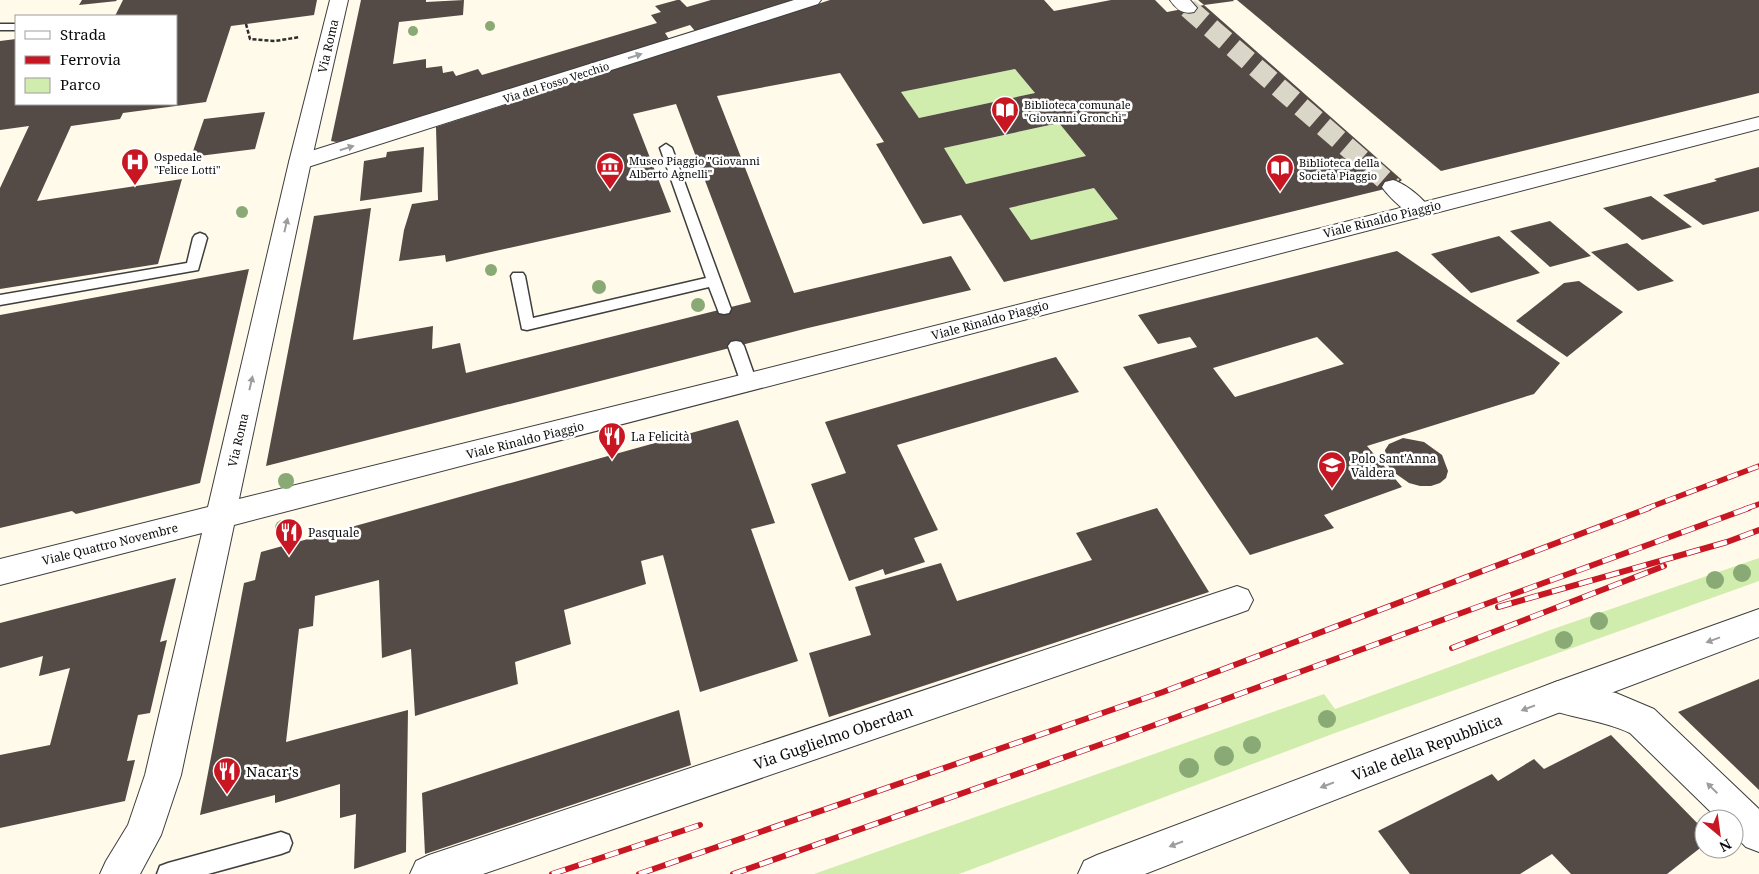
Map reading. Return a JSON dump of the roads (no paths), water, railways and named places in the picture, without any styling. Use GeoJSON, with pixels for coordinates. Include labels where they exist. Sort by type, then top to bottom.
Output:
{"type":"FeatureCollection","features":[{"type":"Feature","properties":{"kind":"street","name":"Via Roma"},"geometry":{"type":"LineString","coordinates":[[118,874],[142,834],[160,784],[300,162],[339,0]]}},
{"type":"Feature","properties":{"kind":"street","name":"Via del Fosso Vecchio"},"geometry":{"type":"LineString","coordinates":[[300,162],[812,0]]}},
{"type":"Feature","properties":{"kind":"street","name":"Viale Rinaldo Piaggio"},"geometry":{"type":"LineString","coordinates":[[221,516],[749,383],[1759,123]]}},
{"type":"Feature","properties":{"kind":"street"},"geometry":{"type":"LineString","coordinates":[[1394,187],[1419,209]]}},
{"type":"Feature","properties":{"kind":"street","name":"Viale Quattro Novembre"},"geometry":{"type":"LineString","coordinates":[[0,572],[221,516]]}},
{"type":"Feature","properties":{"kind":"street","name":"Via Guglielmo Oberdan"},"geometry":{"type":"LineString","coordinates":[[429,874],[1237,600]]}},
{"type":"Feature","properties":{"kind":"street","name":"Viale della Repubblica"},"geometry":{"type":"LineString","coordinates":[[1096,874],[1558,697],[1759,623]]}},
{"type":"Feature","properties":{"kind":"street"},"geometry":{"type":"LineString","coordinates":[[1558,697],[1616,709],[1642,721],[1759,834]]}},
{"type":"Feature","properties":{"kind":"lane"},"geometry":{"type":"LineString","coordinates":[[0,27],[15,26]]}},
{"type":"Feature","properties":{"kind":"lane"},"geometry":{"type":"LineString","coordinates":[[666,148],[724,309]]}},
{"type":"Feature","properties":{"kind":"lane"},"geometry":{"type":"LineString","coordinates":[[0,300],[193,267],[200,238]]}},
{"type":"Feature","properties":{"kind":"lane"},"geometry":{"type":"LineString","coordinates":[[518,276],[527,325],[713,281]]}},
{"type":"Feature","properties":{"kind":"lane"},"geometry":{"type":"LineString","coordinates":[[736,346],[749,383]]}},
{"type":"Feature","properties":{"kind":"lane"},"geometry":{"type":"LineString","coordinates":[[168,874],[281,843]]}},
{"type":"Feature","properties":{"kind":"tunnel"},"geometry":{"type":"LineString","coordinates":[[1188,8],[1393,187]]}},
{"type":"Feature","properties":{"kind":"railway"},"geometry":{"type":"LineString","coordinates":[[1645,509],[1759,466]]}},
{"type":"Feature","properties":{"kind":"railway"},"geometry":{"type":"LineString","coordinates":[[1745,509],[1759,504]]}},
{"type":"Feature","properties":{"kind":"railway"},"geometry":{"type":"LineString","coordinates":[[639,874],[1163,692],[1649,508]]}},
{"type":"Feature","properties":{"kind":"railway"},"geometry":{"type":"LineString","coordinates":[[733,874],[1119,738],[1749,508]]}},
{"type":"Feature","properties":{"kind":"railway"},"geometry":{"type":"LineString","coordinates":[[1498,607],[1727,542],[1759,530]]}},
{"type":"Feature","properties":{"kind":"railway"},"geometry":{"type":"LineString","coordinates":[[1452,648],[1664,566]]}},
{"type":"Feature","properties":{"kind":"railway"},"geometry":{"type":"LineString","coordinates":[[552,874],[700,825]]}},
{"type":"Feature","properties":{"kind":"place","name":"Biblioteca comunale \"Giovanni Gronchi\""},"geometry":{"type":"Point","coordinates":[1005,134]}},
{"type":"Feature","properties":{"kind":"place","name":"Ospedale \"Felice Lotti\""},"geometry":{"type":"Point","coordinates":[135,186]}},
{"type":"Feature","properties":{"kind":"place","name":"Museo Piaggio \"Giovanni Alberto Agnelli\""},"geometry":{"type":"Point","coordinates":[610,190]}},
{"type":"Feature","properties":{"kind":"place","name":"Biblioteca della Società Piaggio"},"geometry":{"type":"Point","coordinates":[1280,192]}},
{"type":"Feature","properties":{"kind":"place","name":"La Felicità"},"geometry":{"type":"Point","coordinates":[612,460]}},
{"type":"Feature","properties":{"kind":"place","name":"Polo Sant'Anna Valdera"},"geometry":{"type":"Point","coordinates":[1332,489]}},
{"type":"Feature","properties":{"kind":"place","name":"Pasquale"},"geometry":{"type":"Point","coordinates":[289,556]}},
{"type":"Feature","properties":{"kind":"place","name":"Nacar's"},"geometry":{"type":"Point","coordinates":[227,795]}}]}
